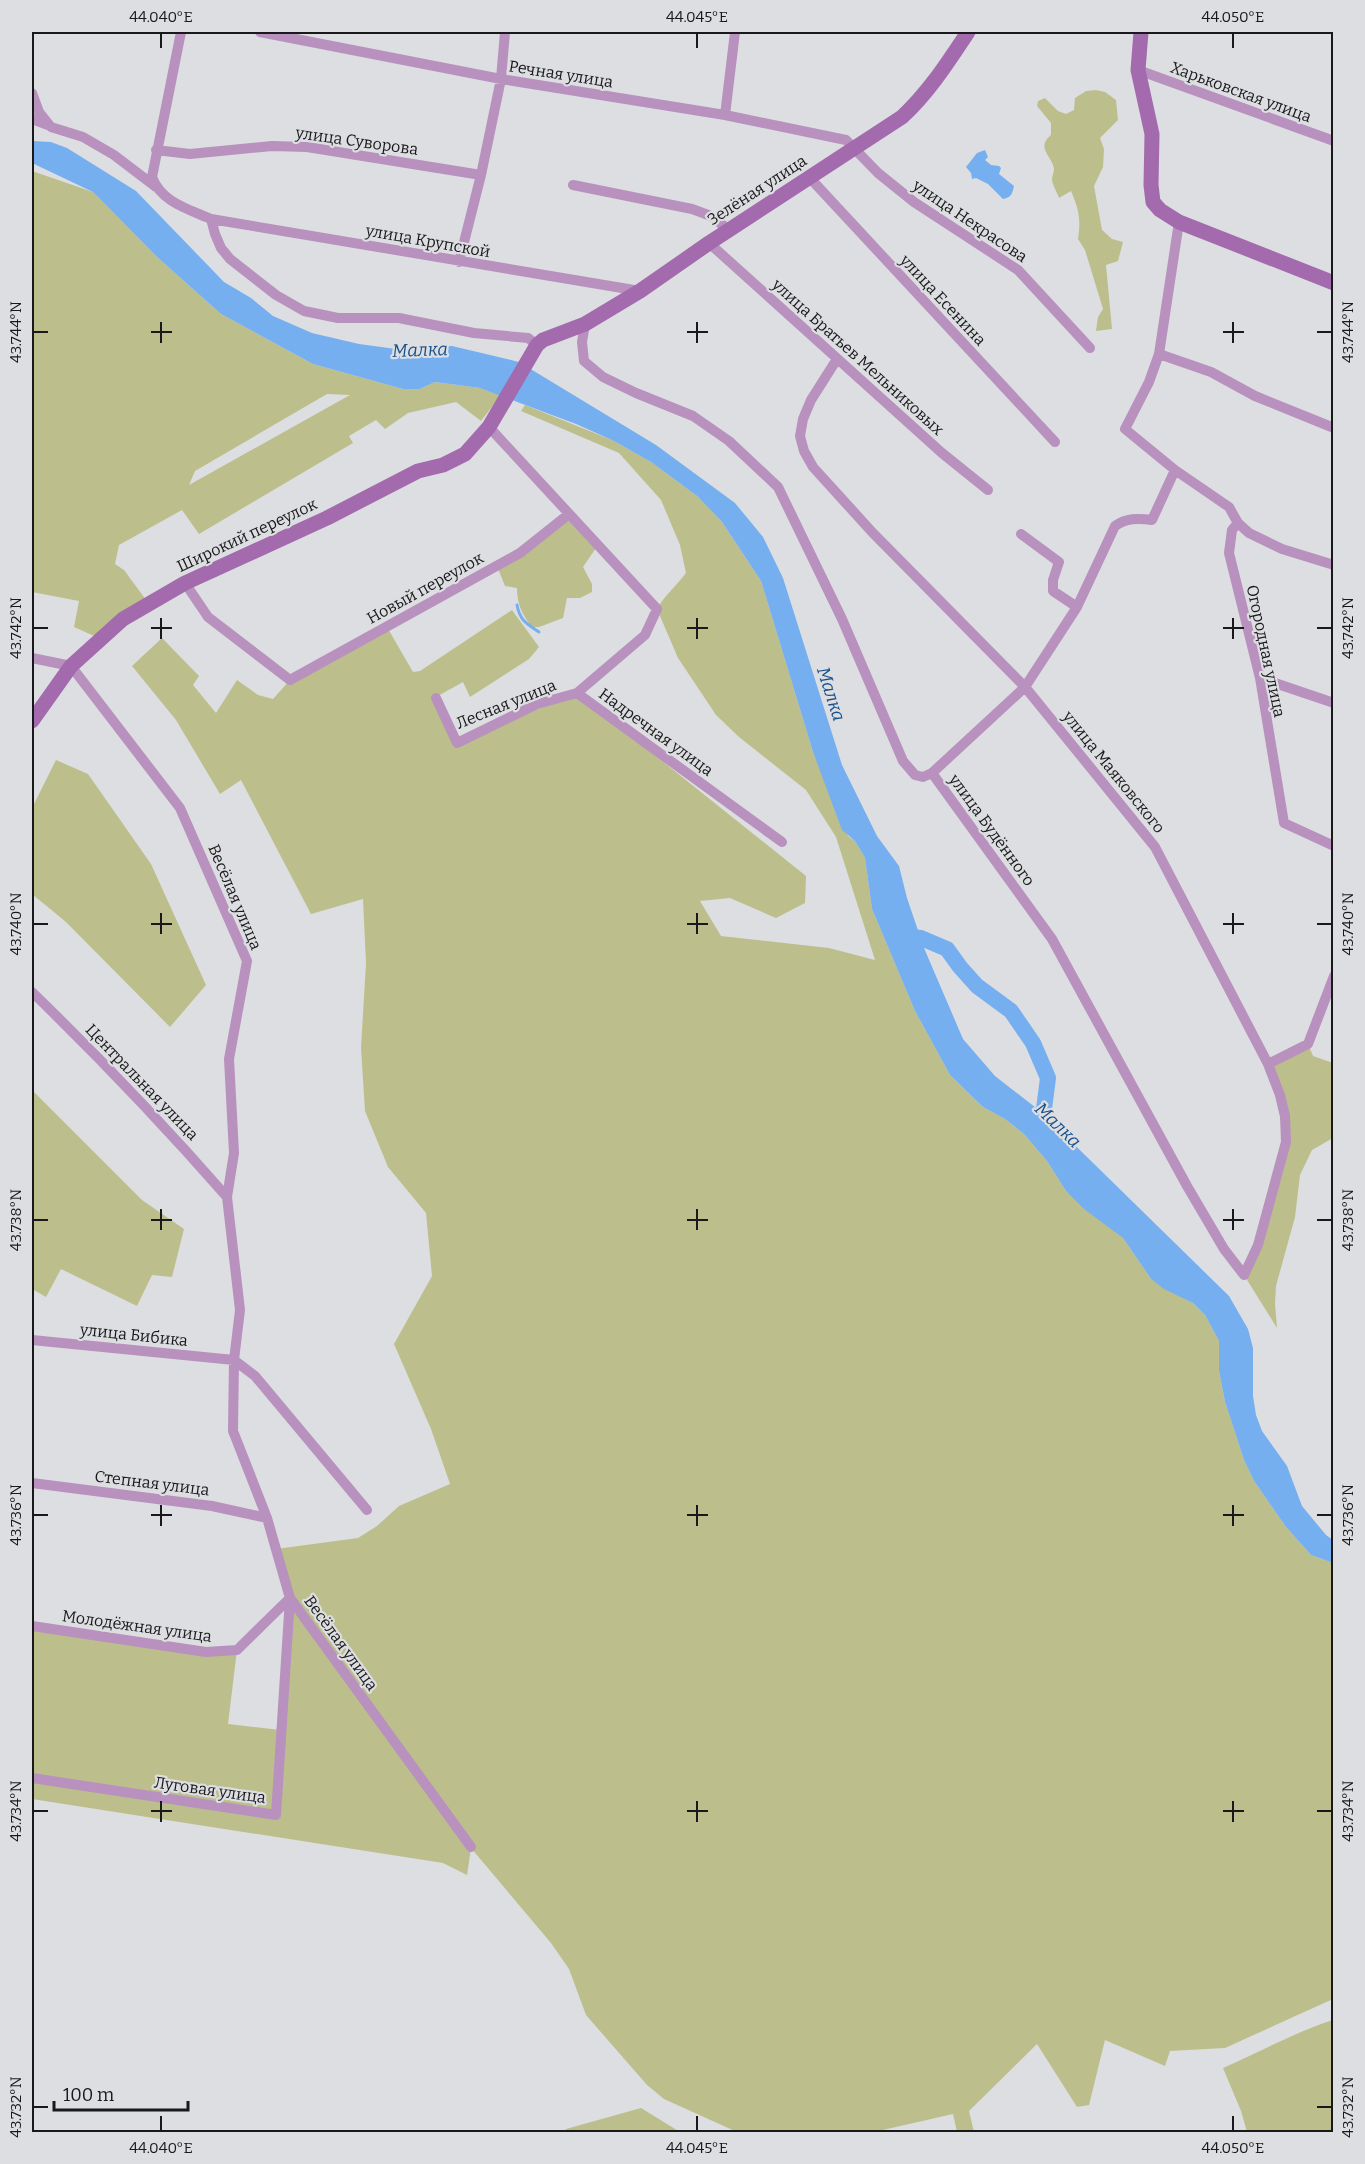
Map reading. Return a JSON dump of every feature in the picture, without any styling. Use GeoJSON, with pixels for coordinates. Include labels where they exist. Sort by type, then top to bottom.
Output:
{"type":"FeatureCollection","features":[{"type":"Feature","properties":{"kind":"street"},"geometry":{"type":"LineString","coordinates":[[156,188],[152,177],[156,150],[181,32]]}},
{"type":"Feature","properties":{"kind":"street","name":"Речная улица"},"geometry":{"type":"LineString","coordinates":[[261,32],[501,80],[725,115],[846,140],[854,149]]}},
{"type":"Feature","properties":{"kind":"street"},"geometry":{"type":"LineString","coordinates":[[459,262],[481,176],[501,80],[505,32]]}},
{"type":"Feature","properties":{"kind":"street"},"geometry":{"type":"LineString","coordinates":[[725,115],[735,32]]}},
{"type":"Feature","properties":{"kind":"street","name":"Зелёная улица"},"geometry":{"type":"LineString","coordinates":[[537,345],[543,340],[585,324],[640,291],[709,243],[902,117],[921,99],[942,72],[968,32]]}},
{"type":"Feature","properties":{"kind":"street"},"geometry":{"type":"LineString","coordinates":[[1141,32],[1138,70],[1152,134],[1153,202],[1160,210],[1179,222],[1334,283]]}},
{"type":"Feature","properties":{"kind":"street","name":"Харьковская улица"},"geometry":{"type":"LineString","coordinates":[[1138,70],[1334,141]]}},
{"type":"Feature","properties":{"kind":"street"},"geometry":{"type":"LineString","coordinates":[[32,93],[39,112],[51,126]]}},
{"type":"Feature","properties":{"kind":"street"},"geometry":{"type":"LineString","coordinates":[[32,119],[83,137],[114,155],[156,188]]}},
{"type":"Feature","properties":{"kind":"street","name":"улица Суворова"},"geometry":{"type":"LineString","coordinates":[[156,150],[190,154],[272,146],[308,147],[481,176]]}},
{"type":"Feature","properties":{"kind":"street","name":"улица Некрасова"},"geometry":{"type":"LineString","coordinates":[[854,149],[878,173],[914,202],[1018,270],[1090,348]]}},
{"type":"Feature","properties":{"kind":"street","name":"улица Есенина"},"geometry":{"type":"LineString","coordinates":[[809,177],[1055,442]]}},
{"type":"Feature","properties":{"kind":"street"},"geometry":{"type":"LineString","coordinates":[[573,185],[692,209],[711,216],[729,230]]}},
{"type":"Feature","properties":{"kind":"street","name":"улица Крупской"},"geometry":{"type":"LineString","coordinates":[[156,188],[164,197],[211,219],[640,291]]}},
{"type":"Feature","properties":{"kind":"street"},"geometry":{"type":"LineString","coordinates":[[211,219],[221,248],[231,259],[276,295],[304,311],[338,318],[399,318],[474,333],[528,338],[537,345]]}},
{"type":"Feature","properties":{"kind":"street"},"geometry":{"type":"LineString","coordinates":[[1179,222],[1159,354],[1149,382],[1125,429],[1175,470],[1229,507],[1238,523],[1249,533],[1282,549],[1334,565]]}},
{"type":"Feature","properties":{"kind":"street","name":"улица Братьев Мельниковых"},"geometry":{"type":"LineString","coordinates":[[709,243],[942,453],[988,490]]}},
{"type":"Feature","properties":{"kind":"street","name":"улица Будённого"},"geometry":{"type":"LineString","coordinates":[[585,324],[582,342],[584,361],[603,376],[620,385],[693,417],[729,441],[778,487],[842,619],[903,761],[915,776],[923,777],[932,773],[1052,939],[1187,1186],[1224,1249],[1244,1275]]}},
{"type":"Feature","properties":{"kind":"street","name":"Широкий переулок"},"geometry":{"type":"LineString","coordinates":[[32,721],[71,666],[123,619],[185,583],[327,518],[418,471],[443,465],[465,454],[489,427],[537,345]]}},
{"type":"Feature","properties":{"kind":"street"},"geometry":{"type":"LineString","coordinates":[[1159,354],[1211,372],[1254,396],[1334,428]]}},
{"type":"Feature","properties":{"kind":"street","name":"улица Маяковского"},"geometry":{"type":"LineString","coordinates":[[837,358],[811,400],[803,419],[800,436],[804,451],[813,467],[880,540],[1025,687],[1155,847],[1268,1064],[1285,1116],[1286,1142],[1258,1245],[1244,1275]]}},
{"type":"Feature","properties":{"kind":"street","name":"Надречная улица"},"geometry":{"type":"LineString","coordinates":[[489,427],[657,609],[645,635],[577,693],[782,842]]}},
{"type":"Feature","properties":{"kind":"street"},"geometry":{"type":"LineString","coordinates":[[932,773],[1025,687],[1077,607],[1115,526],[1123,521],[1141,518],[1152,520],[1175,470]]}},
{"type":"Feature","properties":{"kind":"street","name":"Новый переулок"},"geometry":{"type":"LineString","coordinates":[[185,583],[208,617],[290,680],[520,553],[569,514]]}},
{"type":"Feature","properties":{"kind":"street","name":"Огородная улица"},"geometry":{"type":"LineString","coordinates":[[1238,523],[1232,530],[1229,553],[1260,678],[1284,823],[1334,846]]}},
{"type":"Feature","properties":{"kind":"street"},"geometry":{"type":"LineString","coordinates":[[1021,534],[1059,562],[1053,580],[1053,591],[1077,607]]}},
{"type":"Feature","properties":{"kind":"street"},"geometry":{"type":"LineString","coordinates":[[32,658],[71,666]]}},
{"type":"Feature","properties":{"kind":"street","name":"Весёлая улица"},"geometry":{"type":"LineString","coordinates":[[71,666],[180,808],[247,961],[229,1059],[234,1153],[226,1197],[240,1310],[234,1360],[233,1431],[267,1518],[290,1599],[471,1847]]}},
{"type":"Feature","properties":{"kind":"street"},"geometry":{"type":"LineString","coordinates":[[1260,678],[1334,704]]}},
{"type":"Feature","properties":{"kind":"street","name":"Лесная улица"},"geometry":{"type":"LineString","coordinates":[[436,698],[457,743],[537,704],[577,693]]}},
{"type":"Feature","properties":{"kind":"street"},"geometry":{"type":"LineString","coordinates":[[1268,1064],[1308,1044],[1334,976]]}},
{"type":"Feature","properties":{"kind":"street","name":"Центральная улица"},"geometry":{"type":"LineString","coordinates":[[32,992],[94,1052],[172,1134],[226,1197]]}},
{"type":"Feature","properties":{"kind":"street","name":"улица Бибика"},"geometry":{"type":"LineString","coordinates":[[32,1340],[234,1360]]}},
{"type":"Feature","properties":{"kind":"street"},"geometry":{"type":"LineString","coordinates":[[234,1360],[255,1376],[368,1510]]}},
{"type":"Feature","properties":{"kind":"street","name":"Степная улица"},"geometry":{"type":"LineString","coordinates":[[32,1483],[212,1506],[267,1518]]}},
{"type":"Feature","properties":{"kind":"street","name":"Молодёжная улица"},"geometry":{"type":"LineString","coordinates":[[32,1626],[206,1652],[237,1650],[290,1599]]}},
{"type":"Feature","properties":{"kind":"street","name":"Луговая улица"},"geometry":{"type":"LineString","coordinates":[[32,1778],[276,1815],[290,1599]]}},
{"type":"Feature","properties":{"kind":"green space"},"geometry":{"type":"Polygon","coordinates":[[[1086,91],[1105,92],[1116,100],[1118,120],[1100,138],[1104,149],[1103,167],[1094,186],[1102,230],[1112,239],[1123,242],[1118,261],[1106,265],[1112,329],[1096,331],[1098,317],[1103,309],[1085,250],[1078,239],[1078,209],[1071,191],[1059,198],[1054,186],[1052,179],[1054,169],[1045,148],[1046,140],[1051,135],[1051,123],[1037,106],[1038,101],[1045,98],[1058,111],[1066,114],[1074,110],[1075,98],[1086,91]]]}},
{"type":"Feature","properties":{"kind":"green space"},"geometry":{"type":"Polygon","coordinates":[[[32,171],[93,192],[157,257],[221,314],[313,364],[403,389],[420,389],[435,382],[480,388],[501,395],[481,421],[456,402],[408,413],[385,429],[376,420],[349,436],[353,443],[199,534],[182,510],[119,545],[115,564],[124,570],[149,604],[101,639],[74,627],[79,601],[32,592],[32,171]],[[327,394],[195,471],[189,485],[350,395],[327,394]]]}},
{"type":"Feature","properties":{"kind":"green space"},"geometry":{"type":"Polygon","coordinates":[[[525,405],[612,440],[651,462],[697,496],[722,522],[761,581],[813,752],[848,836],[855,841],[865,858],[872,909],[915,1011],[950,1075],[983,1107],[1005,1119],[1024,1134],[1047,1161],[1066,1191],[1123,1238],[1151,1279],[1193,1303],[1205,1315],[1219,1341],[1219,1371],[1225,1402],[1244,1460],[1254,1481],[1286,1527],[1311,1555],[1333,1563],[1333,1999],[1225,2048],[1170,2051],[1165,2066],[1105,2040],[1089,2105],[1077,2107],[1037,2044],[969,2111],[974,2132],[957,2132],[953,2114],[874,2132],[737,2132],[664,2099],[647,2085],[586,2015],[569,1969],[551,1943],[471,1848],[467,1875],[443,1863],[32,1799],[32,1626],[206,1652],[237,1650],[228,1724],[281,1730],[290,1599],[276,1549],[358,1538],[377,1526],[399,1506],[450,1484],[431,1429],[394,1344],[432,1276],[426,1213],[388,1167],[365,1111],[361,1048],[366,963],[363,899],[311,914],[241,780],[220,794],[176,720],[132,666],[162,638],[199,676],[193,685],[216,713],[237,680],[258,695],[273,699],[290,680],[387,627],[413,672],[420,671],[512,610],[539,647],[529,659],[470,697],[463,682],[436,697],[457,742],[577,693],[806,876],[805,903],[776,918],[730,898],[700,901],[721,936],[829,948],[875,960],[836,837],[806,790],[739,737],[716,715],[678,658],[657,609],[686,573],[680,545],[661,500],[619,453],[521,411],[525,405]]]}},
{"type":"Feature","properties":{"kind":"green space"},"geometry":{"type":"Polygon","coordinates":[[[569,514],[598,545],[583,567],[592,584],[592,592],[580,598],[567,598],[563,618],[539,627],[532,627],[521,609],[517,588],[505,586],[497,566],[569,514]]]}},
{"type":"Feature","properties":{"kind":"green space"},"geometry":{"type":"Polygon","coordinates":[[[56,760],[88,774],[151,864],[206,985],[170,1027],[66,922],[32,894],[32,808],[56,760]]]}},
{"type":"Feature","properties":{"kind":"green space"},"geometry":{"type":"Polygon","coordinates":[[[1308,1044],[1313,1056],[1333,1063],[1333,1138],[1312,1150],[1300,1175],[1295,1217],[1276,1286],[1277,1328],[1244,1275],[1286,1142],[1268,1064],[1308,1044]]]}},
{"type":"Feature","properties":{"kind":"green space"},"geometry":{"type":"Polygon","coordinates":[[[32,1090],[142,1200],[184,1229],[172,1277],[152,1275],[137,1306],[61,1269],[46,1297],[32,1289],[32,1090]]]}},
{"type":"Feature","properties":{"kind":"green space"},"geometry":{"type":"Polygon","coordinates":[[[1333,2020],[1333,2132],[1247,2132],[1223,2068],[1291,2036],[1333,2020]]]}},
{"type":"Feature","properties":{"kind":"green space"},"geometry":{"type":"Polygon","coordinates":[[[641,2108],[680,2132],[565,2132],[566,2129],[641,2108]]]}},
{"type":"Feature","properties":{"kind":"water","name":"Малка"},"geometry":{"type":"Polygon","coordinates":[[[32,141],[51,142],[67,148],[136,191],[224,282],[251,298],[273,316],[312,333],[359,344],[396,349],[452,346],[519,362],[656,445],[735,503],[763,537],[783,578],[842,765],[877,836],[899,866],[924,948],[963,1039],[995,1076],[1040,1111],[1229,1296],[1248,1329],[1253,1348],[1253,1396],[1256,1415],[1262,1431],[1287,1466],[1302,1506],[1326,1535],[1333,1540],[1333,1563],[1311,1555],[1286,1527],[1254,1481],[1244,1460],[1225,1402],[1219,1371],[1219,1341],[1205,1315],[1193,1303],[1164,1289],[1151,1279],[1123,1238],[1084,1209],[1066,1191],[1047,1161],[1024,1134],[1005,1119],[983,1107],[950,1075],[915,1011],[872,909],[865,858],[855,841],[842,830],[813,752],[761,581],[722,522],[697,496],[651,462],[612,440],[576,424],[480,388],[435,382],[420,389],[403,389],[313,364],[221,314],[157,257],[93,192],[32,163],[32,141]]]}},
{"type":"Feature","properties":{"kind":"water"},"geometry":{"type":"Polygon","coordinates":[[[985,150],[988,157],[985,160],[991,165],[999,166],[1001,168],[999,174],[1014,186],[1010,196],[1003,199],[988,184],[976,178],[972,179],[966,167],[977,153],[985,150]]]}},
{"type":"Feature","properties":{"kind":"waterway"},"geometry":{"type":"LineString","coordinates":[[517,605],[522,618],[539,632]]}},
{"type":"Feature","properties":{"kind":"waterway","name":"Малка"},"geometry":{"type":"LineString","coordinates":[[910,937],[921,938],[947,949],[977,986],[1011,1011],[1033,1043],[1048,1078],[1041,1132]]}}]}
